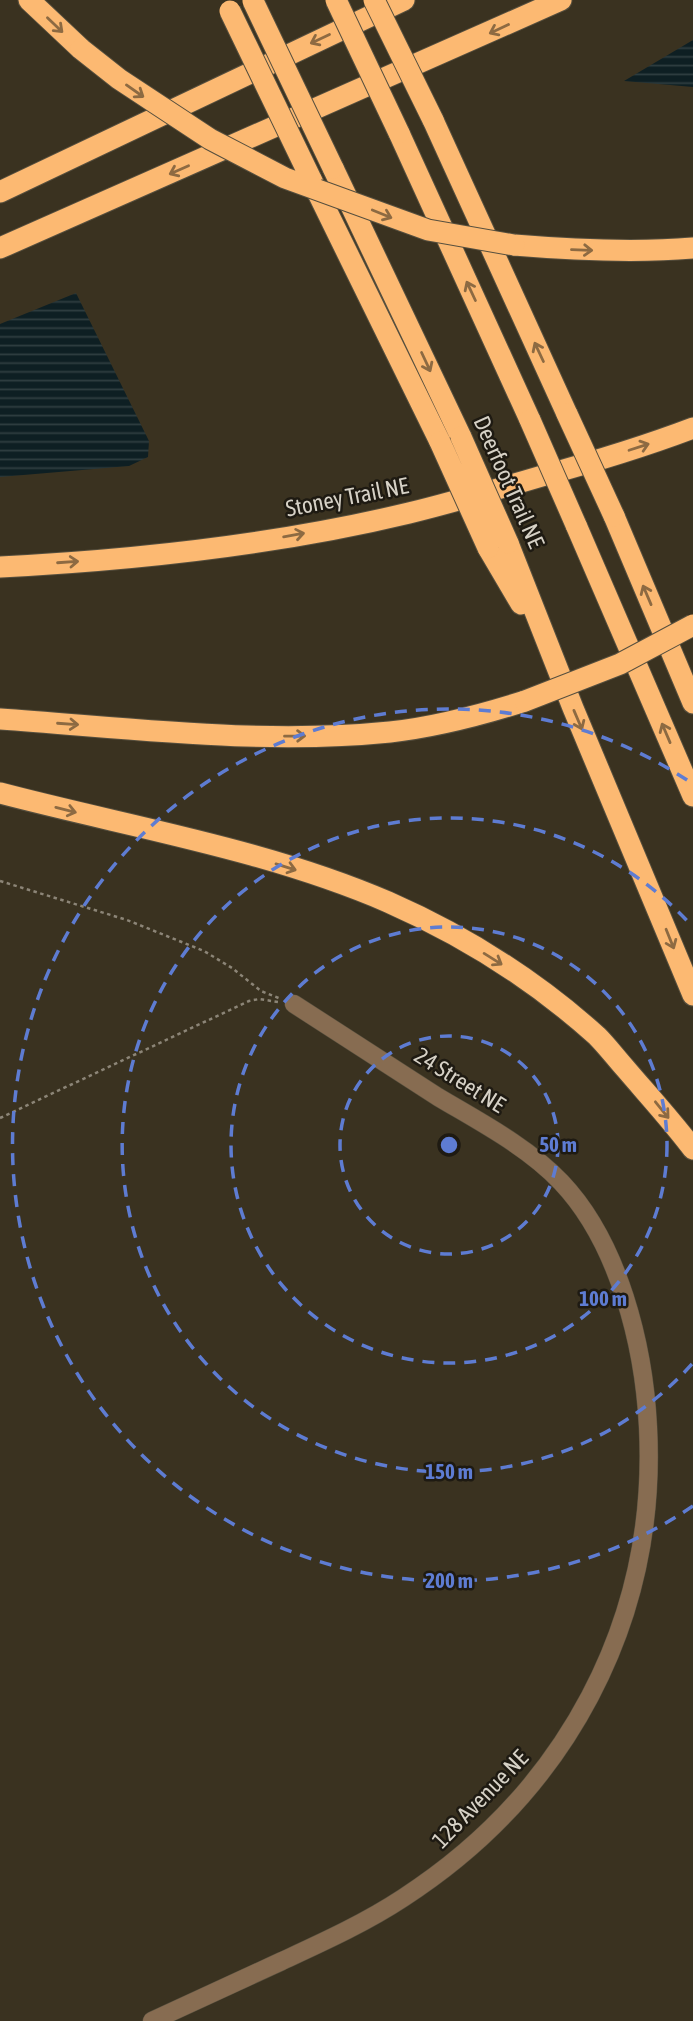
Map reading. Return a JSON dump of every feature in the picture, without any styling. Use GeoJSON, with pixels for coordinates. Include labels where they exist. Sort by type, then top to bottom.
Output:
{"type":"FeatureCollection","features":[{"type":"Feature","properties":{"kind":"highway"},"geometry":{"type":"LineString","coordinates":[[29,0],[81,50],[119,79],[210,139],[285,178],[428,230],[514,245],[629,252],[693,248]]}},
{"type":"Feature","properties":{"kind":"highway","name":"Deerfoot Trail NE"},"geometry":{"type":"LineString","coordinates":[[336,0],[530,420],[693,796]]}},
{"type":"Feature","properties":{"kind":"highway"},"geometry":{"type":"LineString","coordinates":[[374,0],[433,120],[614,516],[693,703]]}},
{"type":"Feature","properties":{"kind":"highway"},"geometry":{"type":"LineString","coordinates":[[0,192],[404,0]]}},
{"type":"Feature","properties":{"kind":"highway"},"geometry":{"type":"LineString","coordinates":[[0,248],[561,0]]}},
{"type":"Feature","properties":{"kind":"highway","name":"Deerfoot Trail NE"},"geometry":{"type":"LineString","coordinates":[[252,1],[461,437],[498,546],[554,658],[693,995]]}},
{"type":"Feature","properties":{"kind":"highway"},"geometry":{"type":"LineString","coordinates":[[227,6],[440,442],[498,546]]}},
{"type":"Feature","properties":{"kind":"highway"},"geometry":{"type":"LineString","coordinates":[[0,182],[115,138]]}},
{"type":"Feature","properties":{"kind":"highway","name":"Stoney Trail NE"},"geometry":{"type":"LineString","coordinates":[[0,567],[195,550],[409,513],[608,457],[693,428]]}},
{"type":"Feature","properties":{"kind":"highway"},"geometry":{"type":"LineString","coordinates":[[0,719],[244,736],[360,734],[456,721],[525,701],[620,664],[693,625]]}},
{"type":"Feature","properties":{"kind":"highway"},"geometry":{"type":"LineString","coordinates":[[0,793],[283,866],[344,885],[389,903],[452,934],[524,979],[598,1038],[693,1149]]}},
{"type":"Feature","properties":{"kind":"street","name":"24 Street NE"},"geometry":{"type":"LineString","coordinates":[[294,1004],[509,1139],[561,1182],[591,1221],[622,1290],[635,1337],[646,1398],[648,1483],[643,1538]]}},
{"type":"Feature","properties":{"kind":"street","name":"128 Avenue NE"},"geometry":{"type":"LineString","coordinates":[[152,2021],[332,1938],[365,1920],[443,1872],[482,1839],[526,1794],[557,1753],[586,1707],[611,1653],[630,1599],[643,1538]]}},
{"type":"Feature","properties":{"kind":"path"},"geometry":{"type":"LineString","coordinates":[[0,881],[127,920],[204,951],[232,968],[261,991],[294,1004]]}},
{"type":"Feature","properties":{"kind":"path"},"geometry":{"type":"LineString","coordinates":[[0,1118],[249,1001],[259,999],[294,1004]]}},
{"type":"Feature","properties":{"kind":"shaded area"},"geometry":{"type":"Polygon","coordinates":[[[693,40],[693,87],[624,81],[693,40]]]}},
{"type":"Feature","properties":{"kind":"shaded area"},"geometry":{"type":"Polygon","coordinates":[[[76,293],[149,441],[148,457],[129,466],[0,477],[0,324],[76,293]]]}}]}
